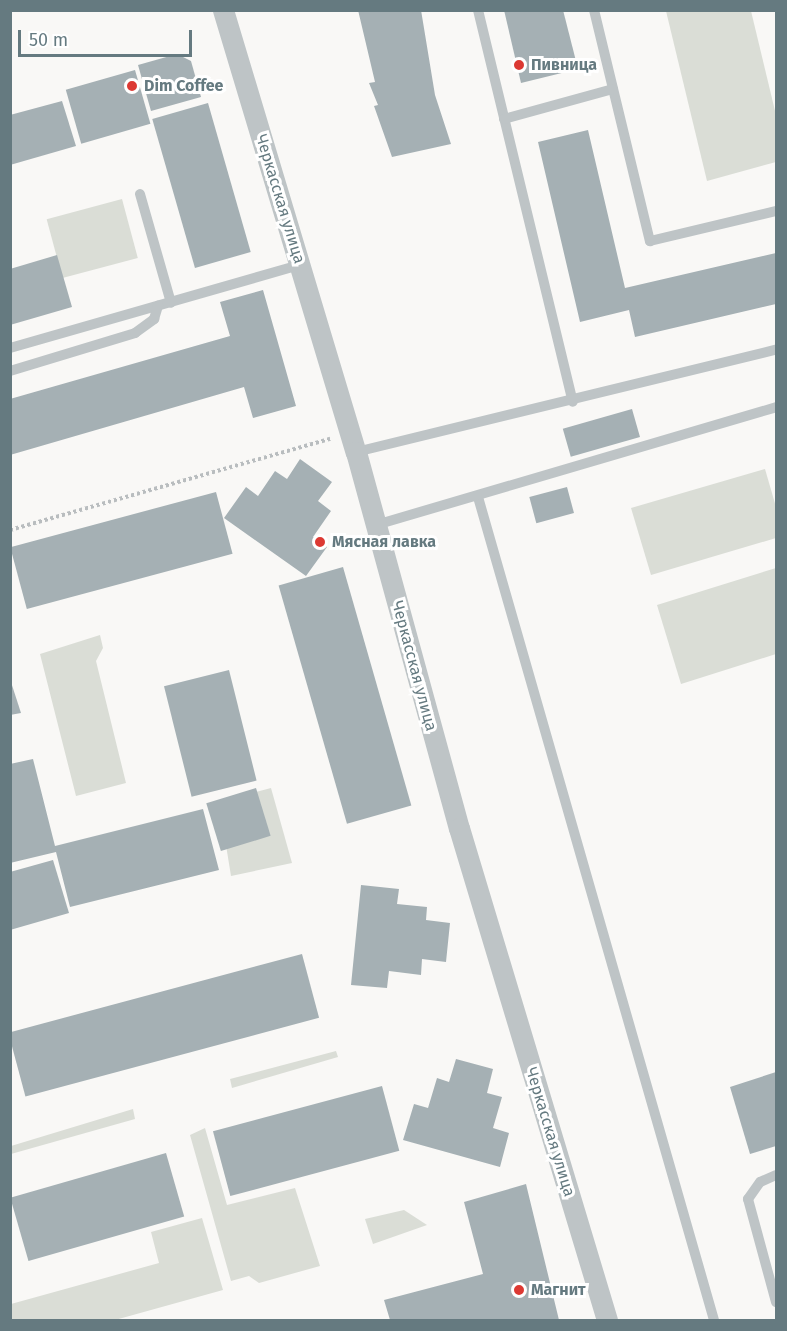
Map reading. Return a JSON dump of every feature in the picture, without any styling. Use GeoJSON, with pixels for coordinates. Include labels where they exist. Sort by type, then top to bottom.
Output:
{"type":"FeatureCollection","features":[{"type":"Feature","properties":{"kind":"street","name":"Черкасская улица"},"geometry":{"type":"LineString","coordinates":[[223,10],[356,452],[459,828],[607,1320]]}},
{"type":"Feature","properties":{"kind":"lane"},"geometry":{"type":"LineString","coordinates":[[478,10],[573,402]]}},
{"type":"Feature","properties":{"kind":"lane"},"geometry":{"type":"LineString","coordinates":[[594,10],[650,241],[777,211]]}},
{"type":"Feature","properties":{"kind":"lane"},"geometry":{"type":"LineString","coordinates":[[504,119],[614,89]]}},
{"type":"Feature","properties":{"kind":"lane"},"geometry":{"type":"LineString","coordinates":[[140,194],[171,303]]}},
{"type":"Feature","properties":{"kind":"lane"},"geometry":{"type":"LineString","coordinates":[[10,348],[299,265]]}},
{"type":"Feature","properties":{"kind":"lane"},"geometry":{"type":"LineString","coordinates":[[10,372],[135,333],[154,319],[158,306]]}},
{"type":"Feature","properties":{"kind":"lane"},"geometry":{"type":"LineString","coordinates":[[356,452],[573,402],[777,350]]}},
{"type":"Feature","properties":{"kind":"lane"},"geometry":{"type":"LineString","coordinates":[[386,522],[478,497],[777,407]]}},
{"type":"Feature","properties":{"kind":"lane"},"geometry":{"type":"LineString","coordinates":[[478,497],[714,1320]]}},
{"type":"Feature","properties":{"kind":"lane"},"geometry":{"type":"LineString","coordinates":[[777,1175],[760,1182],[748,1200],[777,1302]]}},
{"type":"Feature","properties":{"kind":"path"},"geometry":{"type":"LineString","coordinates":[[10,530],[331,438]]}},
{"type":"Feature","properties":{"kind":"shaded area"},"geometry":{"type":"Polygon","coordinates":[[[666,11],[751,11],[776,115],[776,162],[707,181],[666,11]]]}},
{"type":"Feature","properties":{"kind":"shaded area"},"geometry":{"type":"Polygon","coordinates":[[[122,199],[138,258],[62,278],[47,219],[122,199]]]}},
{"type":"Feature","properties":{"kind":"shaded area"},"geometry":{"type":"Polygon","coordinates":[[[765,469],[776,507],[776,538],[651,575],[631,508],[765,469]]]}},
{"type":"Feature","properties":{"kind":"shaded area"},"geometry":{"type":"Polygon","coordinates":[[[776,568],[776,654],[681,684],[657,605],[776,568]]]}},
{"type":"Feature","properties":{"kind":"shaded area"},"geometry":{"type":"Polygon","coordinates":[[[100,635],[103,648],[96,661],[126,783],[76,796],[40,654],[100,635]]]}},
{"type":"Feature","properties":{"kind":"shaded area"},"geometry":{"type":"Polygon","coordinates":[[[271,788],[292,863],[231,876],[219,802],[271,788]]]}},
{"type":"Feature","properties":{"kind":"shaded area"},"geometry":{"type":"Polygon","coordinates":[[[336,1051],[338,1057],[232,1088],[230,1079],[336,1051]]]}},
{"type":"Feature","properties":{"kind":"shaded area"},"geometry":{"type":"Polygon","coordinates":[[[133,1109],[135,1119],[11,1154],[11,1146],[133,1109]]]}},
{"type":"Feature","properties":{"kind":"shaded area"},"geometry":{"type":"Polygon","coordinates":[[[205,1128],[227,1205],[295,1188],[320,1266],[259,1283],[249,1276],[231,1281],[190,1135],[205,1128]]]}},
{"type":"Feature","properties":{"kind":"shaded area"},"geometry":{"type":"Polygon","coordinates":[[[404,1210],[427,1225],[373,1244],[365,1219],[404,1210]]]}},
{"type":"Feature","properties":{"kind":"shaded area"},"geometry":{"type":"Polygon","coordinates":[[[202,1218],[223,1290],[115,1320],[11,1320],[11,1304],[159,1263],[151,1232],[202,1218]]]}},
{"type":"Feature","properties":{"kind":"building"},"geometry":{"type":"Polygon","coordinates":[[[358,10],[421,10],[435,95],[451,144],[392,157],[374,106],[378,105],[369,83],[375,82],[358,10]]]}},
{"type":"Feature","properties":{"kind":"building"},"geometry":{"type":"Polygon","coordinates":[[[504,10],[563,10],[578,69],[521,83],[504,10]]]}},
{"type":"Feature","properties":{"kind":"building"},"geometry":{"type":"Polygon","coordinates":[[[177,54],[191,61],[201,97],[151,111],[138,65],[177,54]]]}},
{"type":"Feature","properties":{"kind":"building"},"geometry":{"type":"Polygon","coordinates":[[[135,70],[150,124],[81,144],[66,90],[135,70]]]}},
{"type":"Feature","properties":{"kind":"building"},"geometry":{"type":"Polygon","coordinates":[[[62,101],[76,146],[10,165],[10,115],[62,101]]]}},
{"type":"Feature","properties":{"kind":"building"},"geometry":{"type":"Polygon","coordinates":[[[208,103],[251,252],[195,268],[152,119],[208,103]]]}},
{"type":"Feature","properties":{"kind":"building"},"geometry":{"type":"Polygon","coordinates":[[[588,130],[625,288],[776,253],[776,304],[635,337],[629,310],[580,322],[538,142],[588,130]]]}},
{"type":"Feature","properties":{"kind":"building"},"geometry":{"type":"Polygon","coordinates":[[[57,255],[72,307],[10,325],[10,269],[57,255]]]}},
{"type":"Feature","properties":{"kind":"building"},"geometry":{"type":"Polygon","coordinates":[[[263,290],[296,406],[253,418],[244,387],[10,455],[10,399],[230,336],[220,302],[263,290]]]}},
{"type":"Feature","properties":{"kind":"building"},"geometry":{"type":"Polygon","coordinates":[[[632,409],[640,437],[571,457],[563,429],[632,409]]]}},
{"type":"Feature","properties":{"kind":"building"},"geometry":{"type":"Polygon","coordinates":[[[300,459],[332,482],[318,501],[331,511],[313,537],[327,547],[306,576],[224,518],[246,487],[258,496],[275,471],[287,479],[300,459]]]}},
{"type":"Feature","properties":{"kind":"building"},"geometry":{"type":"Polygon","coordinates":[[[567,487],[574,513],[536,523],[529,497],[567,487]]]}},
{"type":"Feature","properties":{"kind":"building"},"geometry":{"type":"Polygon","coordinates":[[[216,492],[233,554],[27,609],[10,547],[216,492]]]}},
{"type":"Feature","properties":{"kind":"building"},"geometry":{"type":"Polygon","coordinates":[[[343,567],[411,805],[347,824],[279,585],[343,567]]]}},
{"type":"Feature","properties":{"kind":"building"},"geometry":{"type":"Polygon","coordinates":[[[229,670],[257,781],[192,797],[164,686],[229,670]]]}},
{"type":"Feature","properties":{"kind":"building"},"geometry":{"type":"Polygon","coordinates":[[[10,679],[21,713],[10,715],[10,679]]]}},
{"type":"Feature","properties":{"kind":"building"},"geometry":{"type":"Polygon","coordinates":[[[33,759],[55,846],[203,809],[219,870],[70,907],[56,852],[10,863],[10,764],[33,759]]]}},
{"type":"Feature","properties":{"kind":"building"},"geometry":{"type":"Polygon","coordinates":[[[256,788],[271,836],[221,851],[206,803],[256,788]]]}},
{"type":"Feature","properties":{"kind":"building"},"geometry":{"type":"Polygon","coordinates":[[[53,860],[69,913],[10,930],[10,872],[53,860]]]}},
{"type":"Feature","properties":{"kind":"building"},"geometry":{"type":"Polygon","coordinates":[[[361,885],[399,889],[397,904],[427,907],[426,920],[450,923],[446,962],[422,959],[421,975],[389,971],[387,988],[351,985],[361,885]]]}},
{"type":"Feature","properties":{"kind":"building"},"geometry":{"type":"Polygon","coordinates":[[[302,954],[319,1018],[25,1096],[10,1032],[302,954]]]}},
{"type":"Feature","properties":{"kind":"building"},"geometry":{"type":"Polygon","coordinates":[[[456,1059],[493,1069],[487,1093],[502,1097],[493,1128],[509,1133],[500,1167],[403,1140],[414,1104],[428,1108],[437,1078],[449,1082],[456,1059]]]}},
{"type":"Feature","properties":{"kind":"building"},"geometry":{"type":"Polygon","coordinates":[[[776,1072],[776,1146],[750,1154],[730,1087],[776,1072]]]}},
{"type":"Feature","properties":{"kind":"building"},"geometry":{"type":"Polygon","coordinates":[[[382,1086],[399,1151],[230,1196],[213,1131],[382,1086]]]}},
{"type":"Feature","properties":{"kind":"building"},"geometry":{"type":"Polygon","coordinates":[[[166,1153],[184,1216],[28,1261],[10,1198],[166,1153]]]}},
{"type":"Feature","properties":{"kind":"building"},"geometry":{"type":"Polygon","coordinates":[[[526,1184],[559,1320],[390,1320],[384,1300],[483,1274],[464,1202],[526,1184]]]}},
{"type":"Feature","properties":{"kind":"place","name":"Пивница"},"geometry":{"type":"Point","coordinates":[519,65]}},
{"type":"Feature","properties":{"kind":"place","name":"Dim Coffee"},"geometry":{"type":"Point","coordinates":[132,86]}},
{"type":"Feature","properties":{"kind":"place","name":"Мясная лавка"},"geometry":{"type":"Point","coordinates":[320,542]}},
{"type":"Feature","properties":{"kind":"place","name":"Магнит"},"geometry":{"type":"Point","coordinates":[519,1290]}}]}
